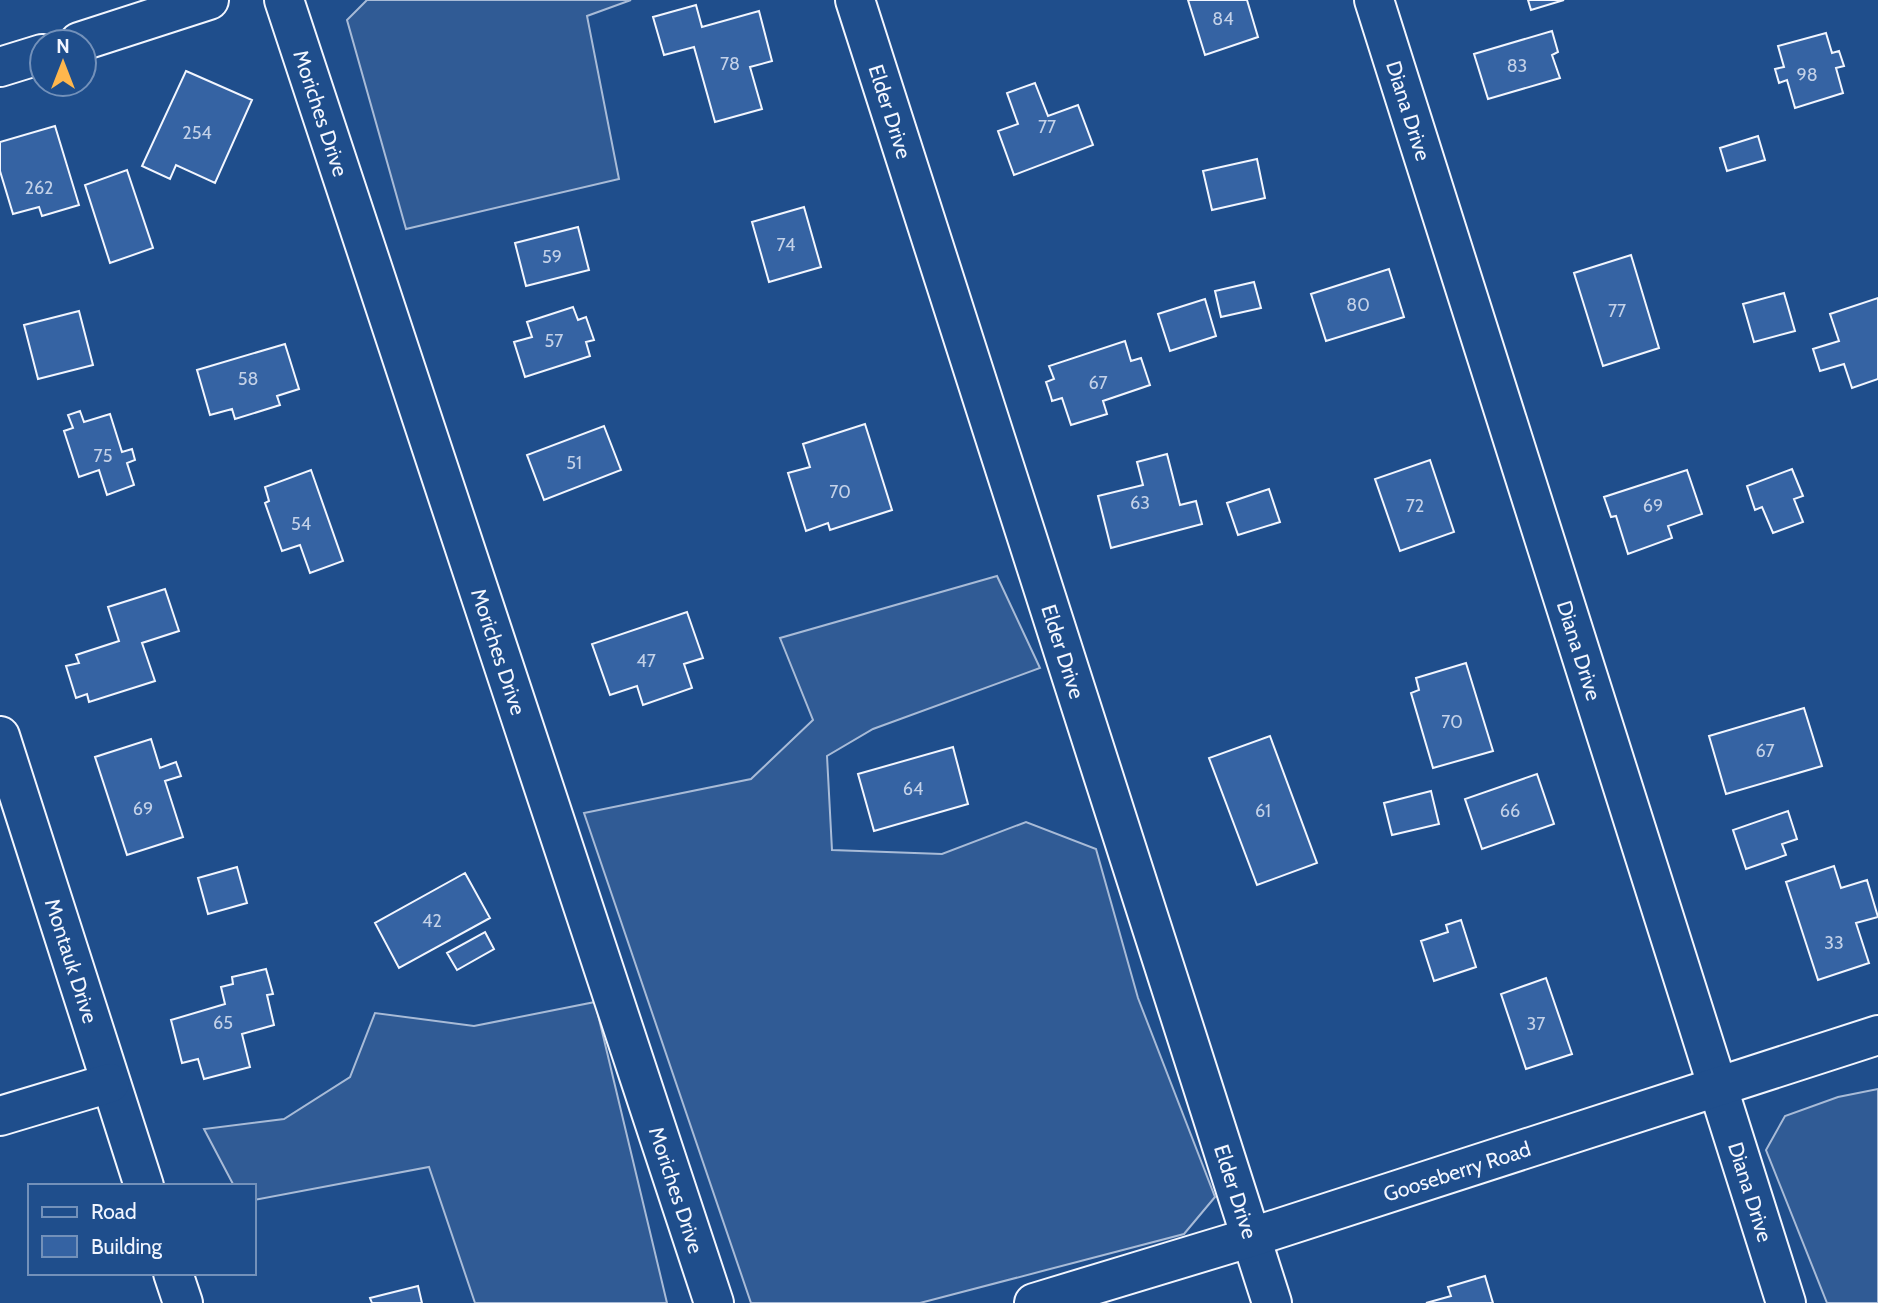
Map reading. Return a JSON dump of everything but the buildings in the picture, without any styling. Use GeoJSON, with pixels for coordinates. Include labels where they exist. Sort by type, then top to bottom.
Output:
{"type":"FeatureCollection","features":[{"type":"Feature","properties":{"kind":"street"},"geometry":{"type":"LineString","coordinates":[[98,36],[209,0]]}},
{"type":"Feature","properties":{"kind":"street","name":"Moriches Drive"},"geometry":{"type":"LineString","coordinates":[[284,0],[714,1303]]}},
{"type":"Feature","properties":{"kind":"street","name":"Elder Drive"},"geometry":{"type":"LineString","coordinates":[[855,0],[1272,1303]]}},
{"type":"Feature","properties":{"kind":"street","name":"Diana Drive"},"geometry":{"type":"LineString","coordinates":[[1374,0],[1786,1303]]}},
{"type":"Feature","properties":{"kind":"street"},"geometry":{"type":"LineString","coordinates":[[0,67],[28,58]]}},
{"type":"Feature","properties":{"kind":"street","name":"Montauk Drive"},"geometry":{"type":"LineString","coordinates":[[0,736],[143,1184]]}},
{"type":"Feature","properties":{"kind":"street","name":"Gooseberry Road"},"geometry":{"type":"LineString","coordinates":[[1034,1303],[1252,1237],[1878,1035]]}},
{"type":"Feature","properties":{"kind":"street"},"geometry":{"type":"LineString","coordinates":[[0,1116],[110,1083]]}},
{"type":"Feature","properties":{"kind":"street"},"geometry":{"type":"LineString","coordinates":[[174,1275],[183,1303]]}},
{"type":"Feature","properties":{"kind":"shaded area"},"geometry":{"type":"Polygon","coordinates":[[[367,0],[631,0],[587,16],[619,179],[406,229],[347,20],[367,0]]]}},
{"type":"Feature","properties":{"kind":"shaded area"},"geometry":{"type":"Polygon","coordinates":[[[997,576],[1040,668],[873,729],[827,756],[832,850],[942,854],[1026,822],[1096,849],[1138,998],[1215,1197],[1184,1234],[920,1303],[751,1303],[584,813],[751,779],[813,720],[780,638],[997,576]]]}},
{"type":"Feature","properties":{"kind":"shaded area"},"geometry":{"type":"Polygon","coordinates":[[[595,1002],[667,1303],[475,1303],[429,1167],[256,1200],[256,1184],[233,1184],[204,1129],[284,1119],[350,1077],[375,1013],[474,1026],[595,1002]]]}},
{"type":"Feature","properties":{"kind":"shaded area"},"geometry":{"type":"Polygon","coordinates":[[[1878,1089],[1878,1303],[1827,1303],[1766,1150],[1785,1116],[1838,1097],[1878,1089]]]}}]}
